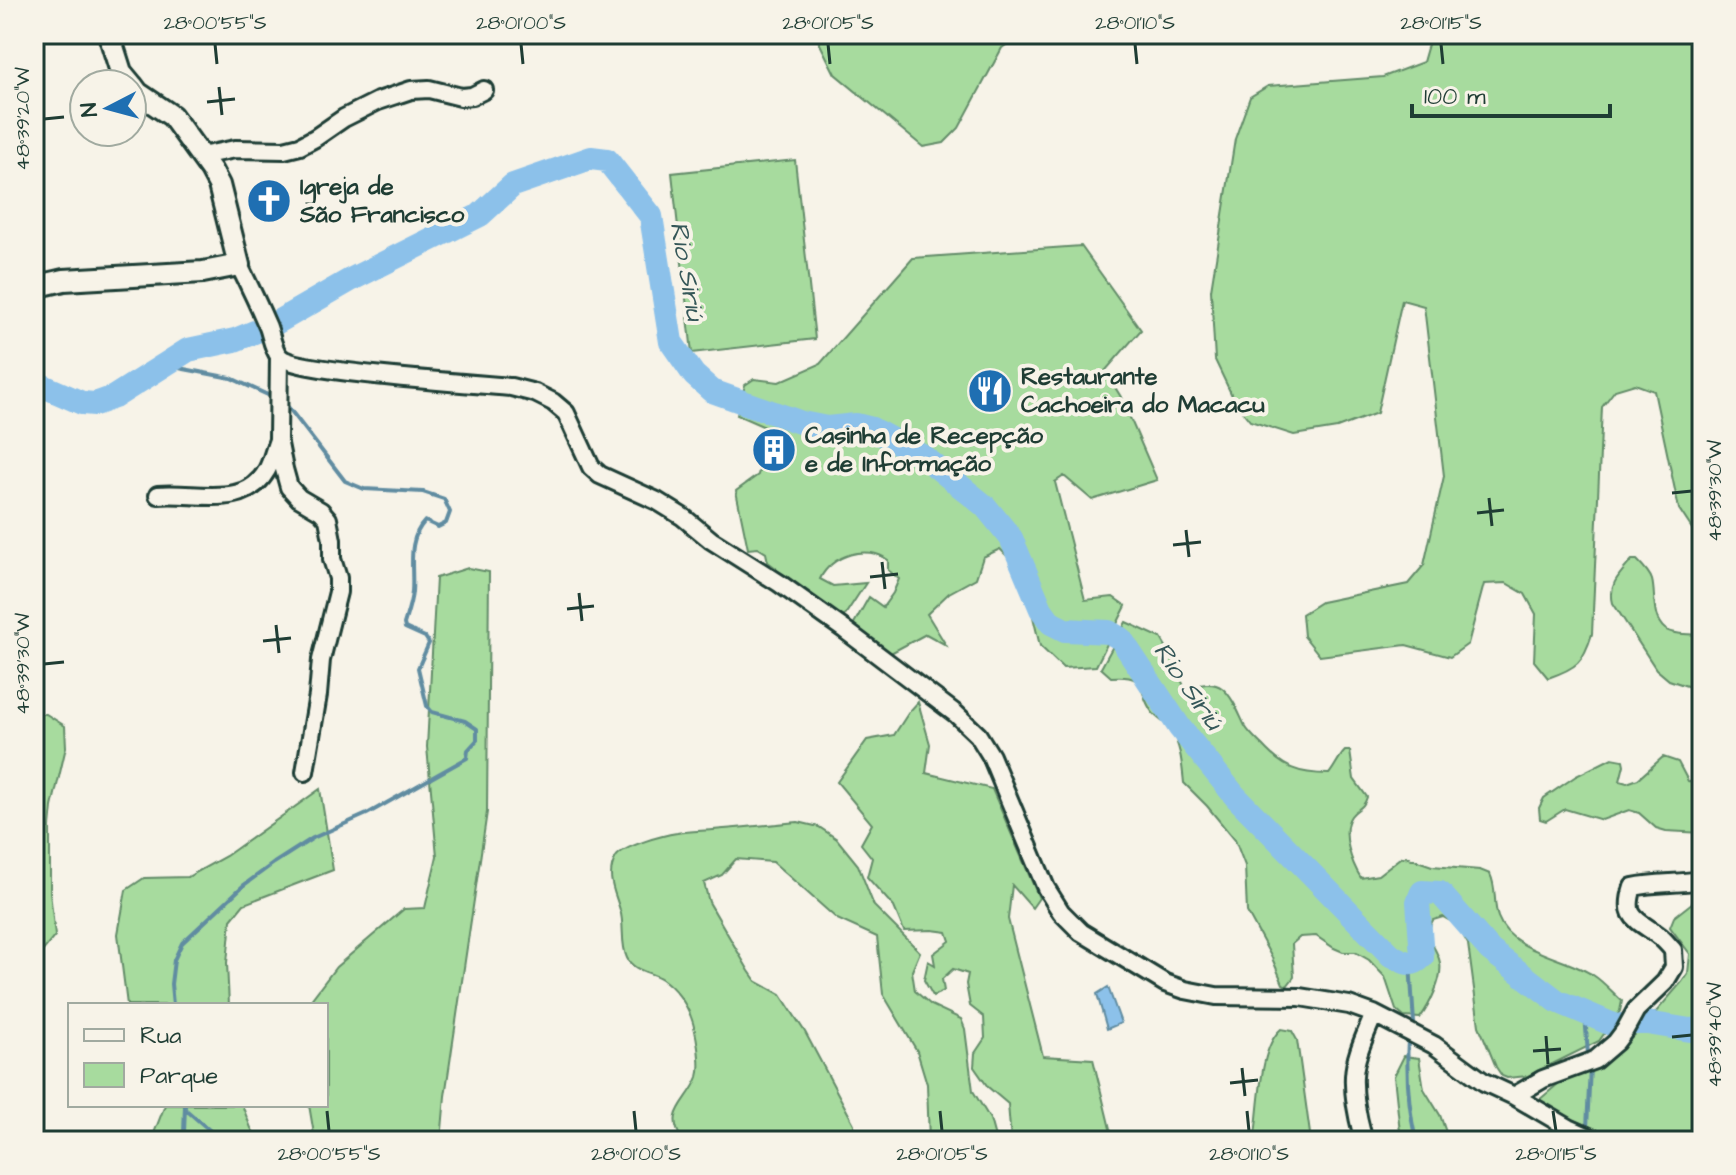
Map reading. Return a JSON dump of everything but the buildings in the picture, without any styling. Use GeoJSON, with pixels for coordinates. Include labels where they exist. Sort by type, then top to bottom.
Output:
{"type":"FeatureCollection","features":[{"type":"Feature","properties":{"kind":"street"},"geometry":{"type":"LineString","coordinates":[[109,34],[120,68]]}},
{"type":"Feature","properties":{"kind":"street"},"geometry":{"type":"LineString","coordinates":[[201,156],[235,149],[284,150],[300,146],[355,112],[411,90],[429,89],[461,97],[484,90]]}},
{"type":"Feature","properties":{"kind":"street"},"geometry":{"type":"LineString","coordinates":[[148,100],[172,116],[219,185],[239,265],[279,356],[278,439],[289,487],[328,519],[338,592],[321,660],[305,772]]}},
{"type":"Feature","properties":{"kind":"street"},"geometry":{"type":"LineString","coordinates":[[34,287],[64,280],[203,272],[239,265]]}},
{"type":"Feature","properties":{"kind":"street"},"geometry":{"type":"LineString","coordinates":[[279,356],[288,362],[308,367],[350,373],[511,387],[535,393],[553,402],[566,413],[591,467],[600,475],[657,501],[779,583],[856,637],[956,714],[978,735],[991,756],[1046,888],[1061,912],[1081,932],[1165,983],[1185,990],[1216,996],[1300,997],[1349,1005],[1374,1014],[1434,1045],[1484,1082],[1598,1141]]}},
{"type":"Feature","properties":{"kind":"street"},"geometry":{"type":"LineString","coordinates":[[158,495],[243,494],[258,483],[267,470],[278,439]]}},
{"type":"Feature","properties":{"kind":"street"},"geometry":{"type":"LineString","coordinates":[[1514,1096],[1543,1079],[1595,1060],[1616,1042],[1645,1000],[1665,982],[1674,967],[1673,950],[1631,914],[1629,901],[1633,887],[1702,880]]}},
{"type":"Feature","properties":{"kind":"street"},"geometry":{"type":"LineString","coordinates":[[1362,1134],[1355,1105],[1354,1076],[1356,1061],[1374,1014]]}},
{"type":"Feature","properties":{"kind":"green space"},"geometry":{"type":"Polygon","coordinates":[[[815,34],[1021,34],[1002,48],[959,128],[944,143],[923,147],[835,74],[815,34]]]}},
{"type":"Feature","properties":{"kind":"green space"},"geometry":{"type":"Polygon","coordinates":[[[1431,34],[1702,34],[1702,544],[1679,509],[1654,391],[1635,384],[1615,390],[1602,407],[1592,634],[1578,663],[1548,678],[1534,661],[1536,614],[1525,594],[1506,583],[1484,584],[1468,644],[1450,657],[1406,645],[1320,656],[1304,636],[1302,614],[1321,602],[1408,584],[1424,565],[1444,476],[1424,306],[1402,300],[1377,413],[1337,428],[1294,435],[1250,421],[1235,402],[1215,360],[1211,290],[1235,139],[1250,97],[1268,86],[1383,77],[1423,62],[1431,34]]]}},
{"type":"Feature","properties":{"kind":"green space"},"geometry":{"type":"Polygon","coordinates":[[[795,160],[815,339],[692,353],[672,173],[795,160]]]}},
{"type":"Feature","properties":{"kind":"green space"},"geometry":{"type":"Polygon","coordinates":[[[1081,246],[1141,330],[1105,371],[1121,397],[1157,480],[1092,500],[1064,476],[1055,482],[1085,600],[1113,597],[1126,606],[1096,666],[1063,668],[1040,646],[1022,571],[1000,549],[983,557],[976,578],[949,593],[927,614],[946,645],[926,634],[887,655],[852,627],[869,597],[883,607],[893,593],[899,579],[888,570],[888,560],[870,553],[850,554],[825,571],[820,579],[833,586],[866,583],[841,621],[778,576],[766,553],[758,548],[748,549],[736,491],[758,475],[763,452],[777,457],[781,447],[766,440],[767,428],[737,415],[745,385],[754,379],[779,382],[820,364],[913,258],[1081,246]]]}},
{"type":"Feature","properties":{"kind":"green space"},"geometry":{"type":"Polygon","coordinates":[[[1632,560],[1637,560],[1651,577],[1656,613],[1665,629],[1673,633],[1702,636],[1702,691],[1669,680],[1656,669],[1613,603],[1614,585],[1632,560]]]}},
{"type":"Feature","properties":{"kind":"green space"},"geometry":{"type":"Polygon","coordinates":[[[468,568],[489,572],[487,812],[441,1141],[310,1141],[314,1134],[309,1107],[328,1107],[328,1003],[309,1003],[336,967],[404,909],[425,908],[437,856],[427,747],[436,578],[468,568]]]}},
{"type":"Feature","properties":{"kind":"green space"},"geometry":{"type":"Polygon","coordinates":[[[1126,622],[1161,638],[1185,689],[1208,684],[1222,688],[1233,701],[1248,731],[1284,764],[1308,773],[1329,774],[1345,751],[1350,751],[1354,779],[1367,797],[1351,816],[1347,830],[1351,856],[1361,878],[1378,875],[1400,858],[1406,857],[1432,866],[1480,870],[1490,874],[1498,917],[1514,938],[1593,975],[1622,1001],[1620,1011],[1599,1041],[1528,1076],[1502,1076],[1479,1026],[1468,944],[1457,925],[1443,917],[1433,920],[1430,927],[1430,938],[1440,969],[1434,992],[1420,1018],[1404,1017],[1396,1010],[1385,977],[1369,960],[1355,952],[1334,948],[1316,936],[1300,937],[1292,944],[1294,977],[1287,986],[1283,984],[1247,912],[1245,866],[1235,840],[1184,783],[1174,735],[1152,712],[1140,685],[1131,678],[1111,677],[1101,668],[1126,622]]]}},
{"type":"Feature","properties":{"kind":"green space"},"geometry":{"type":"Polygon","coordinates":[[[918,702],[930,744],[926,773],[992,789],[1039,898],[1032,908],[1012,885],[1008,919],[1043,1056],[1093,1059],[1113,1141],[1011,1141],[1008,1104],[988,1087],[974,1067],[975,1053],[985,1038],[984,1017],[970,1006],[966,984],[968,974],[953,969],[942,979],[944,991],[933,996],[924,980],[928,961],[935,965],[933,954],[950,941],[947,932],[904,931],[894,907],[867,877],[872,858],[861,844],[872,824],[837,782],[867,740],[894,735],[918,702]]]}},
{"type":"Feature","properties":{"kind":"green space"},"geometry":{"type":"Polygon","coordinates":[[[34,714],[46,714],[65,726],[66,747],[50,827],[50,892],[55,936],[42,952],[34,948],[34,714]]]}},
{"type":"Feature","properties":{"kind":"green space"},"geometry":{"type":"Polygon","coordinates":[[[1663,757],[1678,762],[1688,781],[1693,782],[1702,772],[1702,833],[1656,828],[1639,813],[1629,810],[1602,820],[1565,809],[1546,821],[1540,819],[1539,808],[1544,798],[1576,776],[1612,758],[1623,760],[1620,781],[1627,783],[1638,779],[1663,757]]]}},
{"type":"Feature","properties":{"kind":"green space"},"geometry":{"type":"Polygon","coordinates":[[[320,789],[333,870],[244,904],[231,920],[227,963],[229,1003],[127,1003],[118,934],[126,890],[144,878],[188,877],[226,856],[320,789]]]}},
{"type":"Feature","properties":{"kind":"green space"},"geometry":{"type":"Polygon","coordinates":[[[798,822],[819,827],[837,839],[858,865],[874,906],[920,952],[912,971],[915,991],[931,1005],[961,1019],[973,1091],[990,1119],[996,1141],[929,1141],[927,1084],[917,1051],[883,994],[877,937],[837,919],[773,862],[736,859],[722,875],[704,883],[709,902],[756,981],[781,995],[805,1032],[854,1124],[854,1141],[683,1141],[677,1131],[676,1115],[698,1077],[695,1030],[689,1012],[676,991],[662,979],[633,966],[627,958],[621,916],[612,884],[613,864],[616,857],[627,849],[671,834],[798,822]]]}},
{"type":"Feature","properties":{"kind":"green space"},"geometry":{"type":"Polygon","coordinates":[[[1702,895],[1702,1141],[1625,1141],[1567,1117],[1539,1100],[1571,1073],[1592,1070],[1606,1062],[1642,1028],[1682,982],[1688,973],[1690,954],[1670,927],[1674,917],[1702,895]]]}},
{"type":"Feature","properties":{"kind":"green space"},"geometry":{"type":"Polygon","coordinates":[[[1281,1029],[1292,1031],[1297,1040],[1311,1141],[1254,1141],[1264,1065],[1273,1038],[1281,1029]]]}},
{"type":"Feature","properties":{"kind":"green space"},"geometry":{"type":"Polygon","coordinates":[[[1404,1056],[1419,1058],[1424,1089],[1440,1115],[1449,1141],[1401,1141],[1394,1076],[1404,1056]]]}},
{"type":"Feature","properties":{"kind":"green space"},"geometry":{"type":"Polygon","coordinates":[[[164,1107],[243,1107],[259,1141],[151,1141],[164,1107]]]}},
{"type":"Feature","properties":{"kind":"water"},"geometry":{"type":"Polygon","coordinates":[[[1108,987],[1121,1023],[1107,1029],[1097,994],[1108,987]]]}},
{"type":"Feature","properties":{"kind":"waterway","name":"Rio Siriú"},"geometry":{"type":"LineString","coordinates":[[34,382],[82,403],[95,404],[114,397],[188,350],[235,340],[274,324],[352,279],[480,215],[513,185],[591,158],[607,160],[651,216],[671,342],[694,375],[712,391],[802,423],[827,428],[856,425],[872,429],[924,457],[985,506],[1011,538],[1041,609],[1051,623],[1065,630],[1109,632],[1121,639],[1180,728],[1235,796],[1392,956],[1411,963],[1422,957],[1418,902],[1422,892],[1440,893],[1490,950],[1557,1001],[1616,1026],[1641,1022],[1702,1029]]}},
{"type":"Feature","properties":{"kind":"waterway"},"geometry":{"type":"LineString","coordinates":[[163,365],[231,378],[270,396]]}},
{"type":"Feature","properties":{"kind":"waterway"},"geometry":{"type":"LineString","coordinates":[[173,1003],[174,960],[182,943],[244,885],[313,838],[367,814],[467,758],[468,750],[477,740],[477,729],[465,721],[432,712],[427,706],[418,668],[429,643],[425,637],[405,628],[404,624],[411,596],[415,537],[425,521],[438,527],[446,523],[450,512],[444,499],[423,492],[364,489],[345,481],[285,403]]}},
{"type":"Feature","properties":{"kind":"waterway"},"geometry":{"type":"LineString","coordinates":[[1410,964],[1414,1023]]}},
{"type":"Feature","properties":{"kind":"waterway"},"geometry":{"type":"LineString","coordinates":[[1585,1014],[1588,1055]]}},
{"type":"Feature","properties":{"kind":"waterway"},"geometry":{"type":"LineString","coordinates":[[1408,1040],[1408,1090],[1416,1141]]}},
{"type":"Feature","properties":{"kind":"waterway"},"geometry":{"type":"LineString","coordinates":[[1587,1128],[1590,1067]]}},
{"type":"Feature","properties":{"kind":"waterway"},"geometry":{"type":"LineString","coordinates":[[181,1141],[185,1107]]}},
{"type":"Feature","properties":{"kind":"waterway"},"geometry":{"type":"LineString","coordinates":[[185,1109],[222,1141]]}},
{"type":"Feature","properties":{"kind":"place","name":"Igreja de São Francisco"},"geometry":{"type":"Point","coordinates":[269,201]}},
{"type":"Feature","properties":{"kind":"place","name":"Restaurante Cachoeira do Macacu"},"geometry":{"type":"Point","coordinates":[990,391]}},
{"type":"Feature","properties":{"kind":"place","name":"Casinha de Recepção e de Informação"},"geometry":{"type":"Point","coordinates":[774,450]}}]}
